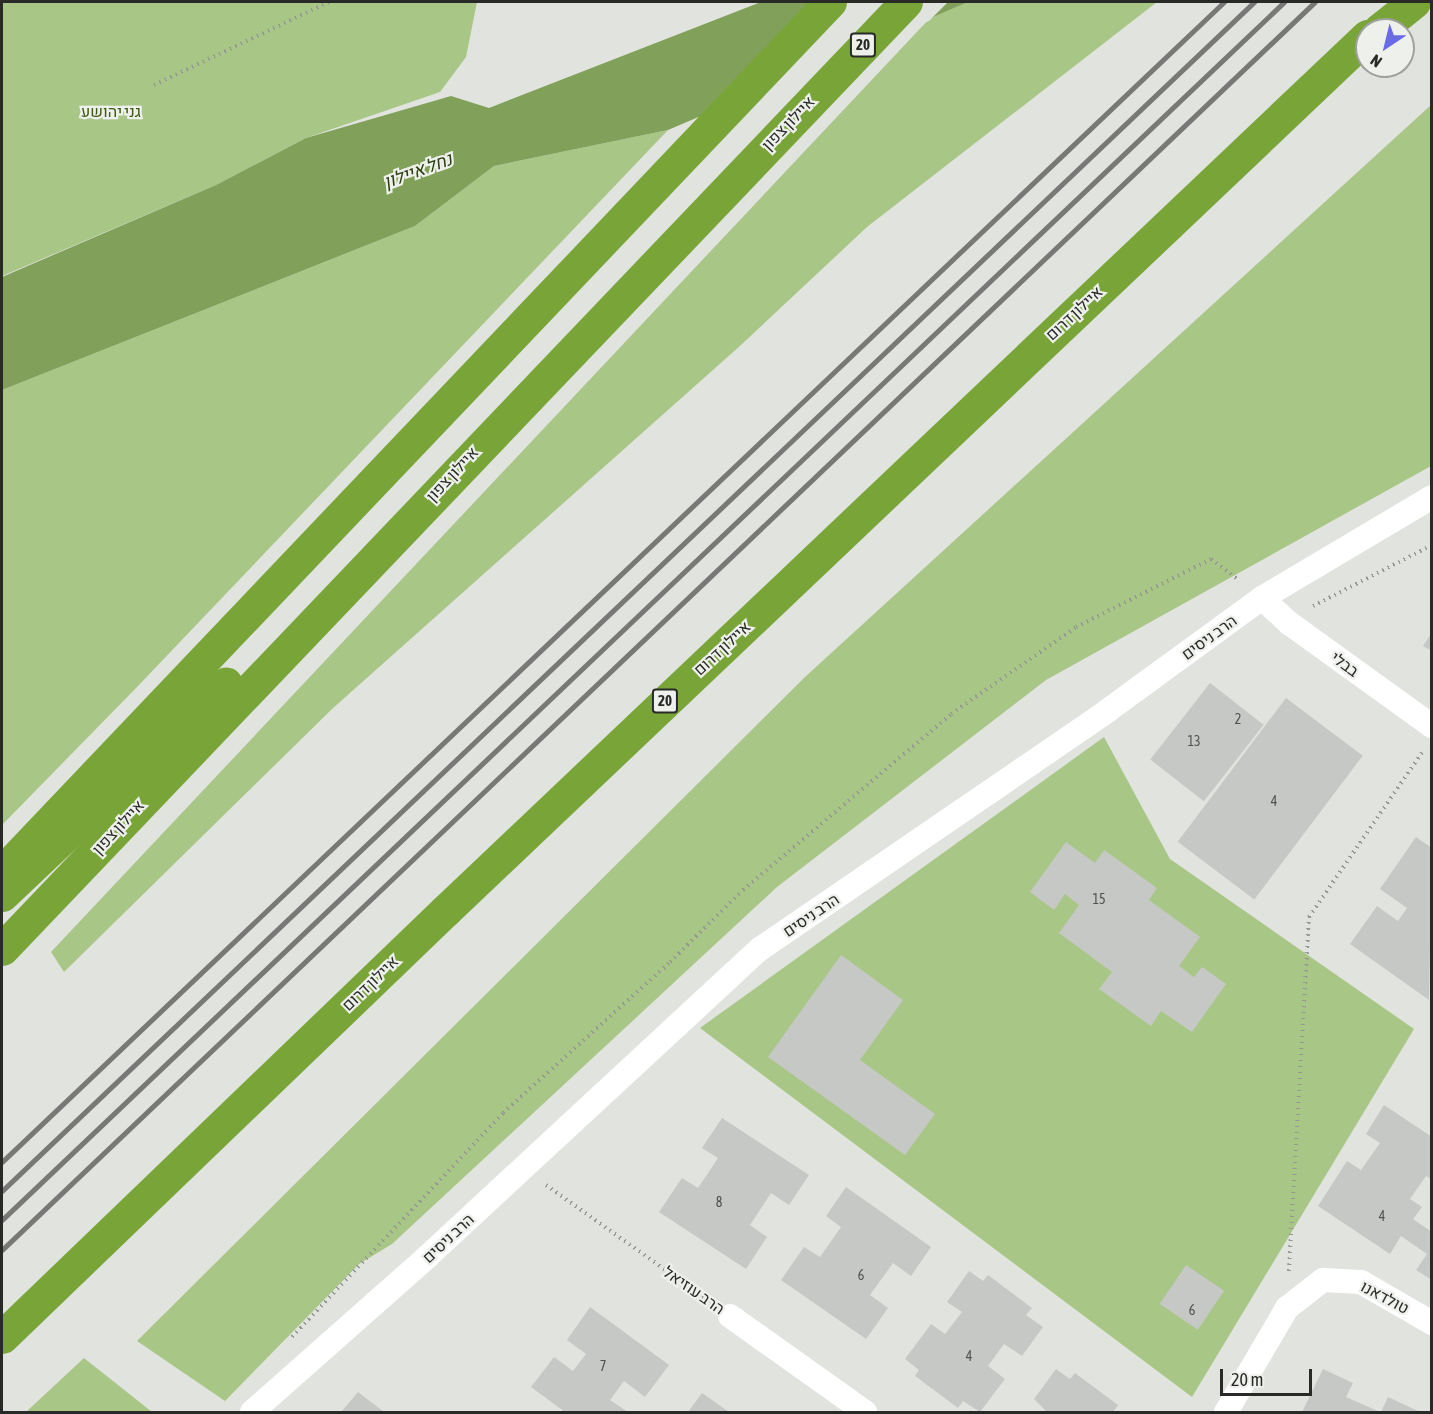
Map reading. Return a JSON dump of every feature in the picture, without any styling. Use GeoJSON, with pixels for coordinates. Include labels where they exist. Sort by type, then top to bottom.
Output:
{"type":"FeatureCollection","features":[{"type":"Feature","properties":{"kind":"highway"},"geometry":{"type":"LineString","coordinates":[[2,872],[672,165],[830,2]]}},
{"type":"Feature","properties":{"kind":"highway","name":"איילון צפון"},"geometry":{"type":"LineString","coordinates":[[2,950],[820,88],[906,2]]}},
{"type":"Feature","properties":{"kind":"highway"},"geometry":{"type":"LineString","coordinates":[[1385,18],[1402,2]]}},
{"type":"Feature","properties":{"kind":"highway"},"geometry":{"type":"LineString","coordinates":[[1394,18],[1414,2]]}},
{"type":"Feature","properties":{"kind":"highway","name":"איילון דרום"},"geometry":{"type":"LineString","coordinates":[[2,1337],[444,911],[1355,47]]}},
{"type":"Feature","properties":{"kind":"highway"},"geometry":{"type":"LineString","coordinates":[[1333,68],[1355,50]]}},
{"type":"Feature","properties":{"kind":"highway"},"geometry":{"type":"LineString","coordinates":[[2,895],[498,426]]}},
{"type":"Feature","properties":{"kind":"street","name":"הרב ניסים"},"geometry":{"type":"LineString","coordinates":[[252,1413],[523,1168],[760,949],[1107,711],[1262,598],[1431,497]]}},
{"type":"Feature","properties":{"kind":"street","name":"בבלי"},"geometry":{"type":"LineString","coordinates":[[1262,598],[1289,624],[1428,736]]}},
{"type":"Feature","properties":{"kind":"street","name":"טולדאנו"},"geometry":{"type":"LineString","coordinates":[[1226,1413],[1287,1308],[1323,1280],[1361,1282],[1431,1323]]}},
{"type":"Feature","properties":{"kind":"street","name":"הרב עוזיאל"},"geometry":{"type":"LineString","coordinates":[[730,1316],[865,1413]]}},
{"type":"Feature","properties":{"kind":"path"},"geometry":{"type":"LineString","coordinates":[[154,84],[329,2]]}},
{"type":"Feature","properties":{"kind":"path"},"geometry":{"type":"LineString","coordinates":[[1287,1308],[1309,917],[1428,736]]}},
{"type":"Feature","properties":{"kind":"path","name":"הרב עוזיאל"},"geometry":{"type":"LineString","coordinates":[[523,1168],[730,1316]]}},
{"type":"Feature","properties":{"kind":"green space","name":"גני יהושע"},"geometry":{"type":"Polygon","coordinates":[[[2,2],[477,2],[466,57],[440,92],[306,138],[216,185],[2,276],[2,2]]]}},
{"type":"Feature","properties":{"kind":"green space"},"geometry":{"type":"Polygon","coordinates":[[[968,2],[1157,2],[867,227],[741,345],[332,709],[64,972],[51,952],[931,17],[968,2]]]}},
{"type":"Feature","properties":{"kind":"green space"},"geometry":{"type":"Polygon","coordinates":[[[1431,105],[1431,466],[1046,680],[777,887],[392,1244],[359,1264],[225,1401],[137,1341],[805,677],[1431,105]]]}},
{"type":"Feature","properties":{"kind":"green space"},"geometry":{"type":"Polygon","coordinates":[[[668,130],[137,687],[2,825],[2,390],[415,226],[494,166],[668,130]]]}},
{"type":"Feature","properties":{"kind":"green space"},"geometry":{"type":"Polygon","coordinates":[[[1104,737],[1170,859],[1414,1029],[1192,1397],[700,1028],[1104,737]]]}},
{"type":"Feature","properties":{"kind":"green space"},"geometry":{"type":"Polygon","coordinates":[[[84,1358],[152,1412],[26,1412],[84,1358]]]}},
{"type":"Feature","properties":{"kind":"water","name":"נחל איילון"},"geometry":{"type":"Polygon","coordinates":[[[761,2],[968,2],[668,130],[494,166],[415,226],[2,390],[2,277],[216,185],[306,138],[451,96],[489,108],[761,2]]]}},
{"type":"Feature","properties":{"kind":"pier"},"geometry":{"type":"Polygon","coordinates":[[[818,2],[948,2],[929,21],[704,118],[818,2]]]}},
{"type":"Feature","properties":{"kind":"building"},"geometry":{"type":"Polygon","coordinates":[[[1432,632],[1432,651],[1423,646],[1432,632]]]}},
{"type":"Feature","properties":{"kind":"building"},"geometry":{"type":"Polygon","coordinates":[[[1210,683],[1264,725],[1204,801],[1150,759],[1210,683]]]}},
{"type":"Feature","properties":{"kind":"building"},"geometry":{"type":"Polygon","coordinates":[[[1286,698],[1363,756],[1254,900],[1178,842],[1286,698]]]}},
{"type":"Feature","properties":{"kind":"building"},"geometry":{"type":"Polygon","coordinates":[[[1416,837],[1432,848],[1429,1000],[1350,944],[1377,906],[1398,921],[1407,908],[1380,889],[1416,837]]]}},
{"type":"Feature","properties":{"kind":"building"},"geometry":{"type":"Polygon","coordinates":[[[1066,842],[1095,863],[1104,850],[1157,888],[1149,900],[1200,937],[1179,966],[1194,977],[1202,967],[1226,984],[1192,1032],[1161,1011],[1151,1026],[1099,989],[1112,972],[1059,933],[1079,905],[1065,894],[1054,910],[1030,892],[1066,842]]]}},
{"type":"Feature","properties":{"kind":"building"},"geometry":{"type":"Polygon","coordinates":[[[841,955],[903,1000],[860,1060],[935,1114],[905,1155],[768,1057],[841,955]]]}},
{"type":"Feature","properties":{"kind":"building"},"geometry":{"type":"Polygon","coordinates":[[[1384,1105],[1432,1137],[1432,1179],[1426,1176],[1410,1199],[1422,1207],[1413,1219],[1432,1232],[1432,1280],[1416,1270],[1427,1254],[1401,1236],[1390,1254],[1318,1206],[1347,1161],[1361,1170],[1380,1143],[1366,1134],[1384,1105]]]}},
{"type":"Feature","properties":{"kind":"building"},"geometry":{"type":"Polygon","coordinates":[[[722,1118],[809,1175],[789,1205],[771,1193],[750,1225],[767,1237],[746,1269],[659,1212],[682,1178],[698,1188],[718,1158],[702,1148],[722,1118]]]}},
{"type":"Feature","properties":{"kind":"building"},"geometry":{"type":"Polygon","coordinates":[[[846,1187],[931,1247],[911,1276],[893,1263],[870,1295],[888,1308],[866,1339],[781,1280],[804,1247],[820,1257],[841,1227],[826,1216],[846,1187]]]}},
{"type":"Feature","properties":{"kind":"building"},"geometry":{"type":"Polygon","coordinates":[[[1186,1265],[1224,1291],[1198,1330],[1160,1304],[1186,1265]]]}},
{"type":"Feature","properties":{"kind":"building"},"geometry":{"type":"Polygon","coordinates":[[[969,1271],[983,1281],[988,1275],[1032,1308],[1026,1315],[1043,1327],[1022,1356],[1004,1344],[988,1366],[1005,1379],[980,1412],[963,1401],[958,1408],[915,1376],[919,1370],[905,1359],[931,1324],[945,1334],[962,1312],[947,1302],[969,1271]]]}},
{"type":"Feature","properties":{"kind":"building"},"geometry":{"type":"Polygon","coordinates":[[[590,1307],[669,1365],[645,1397],[624,1381],[610,1400],[628,1412],[565,1412],[531,1387],[554,1357],[573,1371],[586,1354],[567,1340],[590,1307]]]}},
{"type":"Feature","properties":{"kind":"building"},"geometry":{"type":"Polygon","coordinates":[[[1056,1369],[1070,1379],[1075,1373],[1118,1405],[1113,1412],[1047,1412],[1034,1399],[1056,1369]]]}},
{"type":"Feature","properties":{"kind":"building"},"geometry":{"type":"Polygon","coordinates":[[[1323,1369],[1353,1383],[1346,1397],[1380,1412],[1302,1412],[1323,1369]]]}},
{"type":"Feature","properties":{"kind":"building"},"geometry":{"type":"Polygon","coordinates":[[[358,1392],[384,1412],[341,1412],[358,1392]]]}},
{"type":"Feature","properties":{"kind":"building"},"geometry":{"type":"Polygon","coordinates":[[[702,1393],[729,1412],[688,1412],[702,1393]]]}},
{"type":"Feature","properties":{"kind":"building"},"geometry":{"type":"Polygon","coordinates":[[[1388,1397],[1420,1412],[1381,1412],[1388,1397]]]}},
{"type":"Feature","properties":{"kind":"railway"},"geometry":{"type":"LineString","coordinates":[[2,1162],[1224,2]]}},
{"type":"Feature","properties":{"kind":"railway"},"geometry":{"type":"LineString","coordinates":[[2,1191],[1254,2]]}},
{"type":"Feature","properties":{"kind":"railway"},"geometry":{"type":"LineString","coordinates":[[2,1220],[1284,2]]}},
{"type":"Feature","properties":{"kind":"railway"},"geometry":{"type":"LineString","coordinates":[[2,1250],[1315,2]]}}]}
